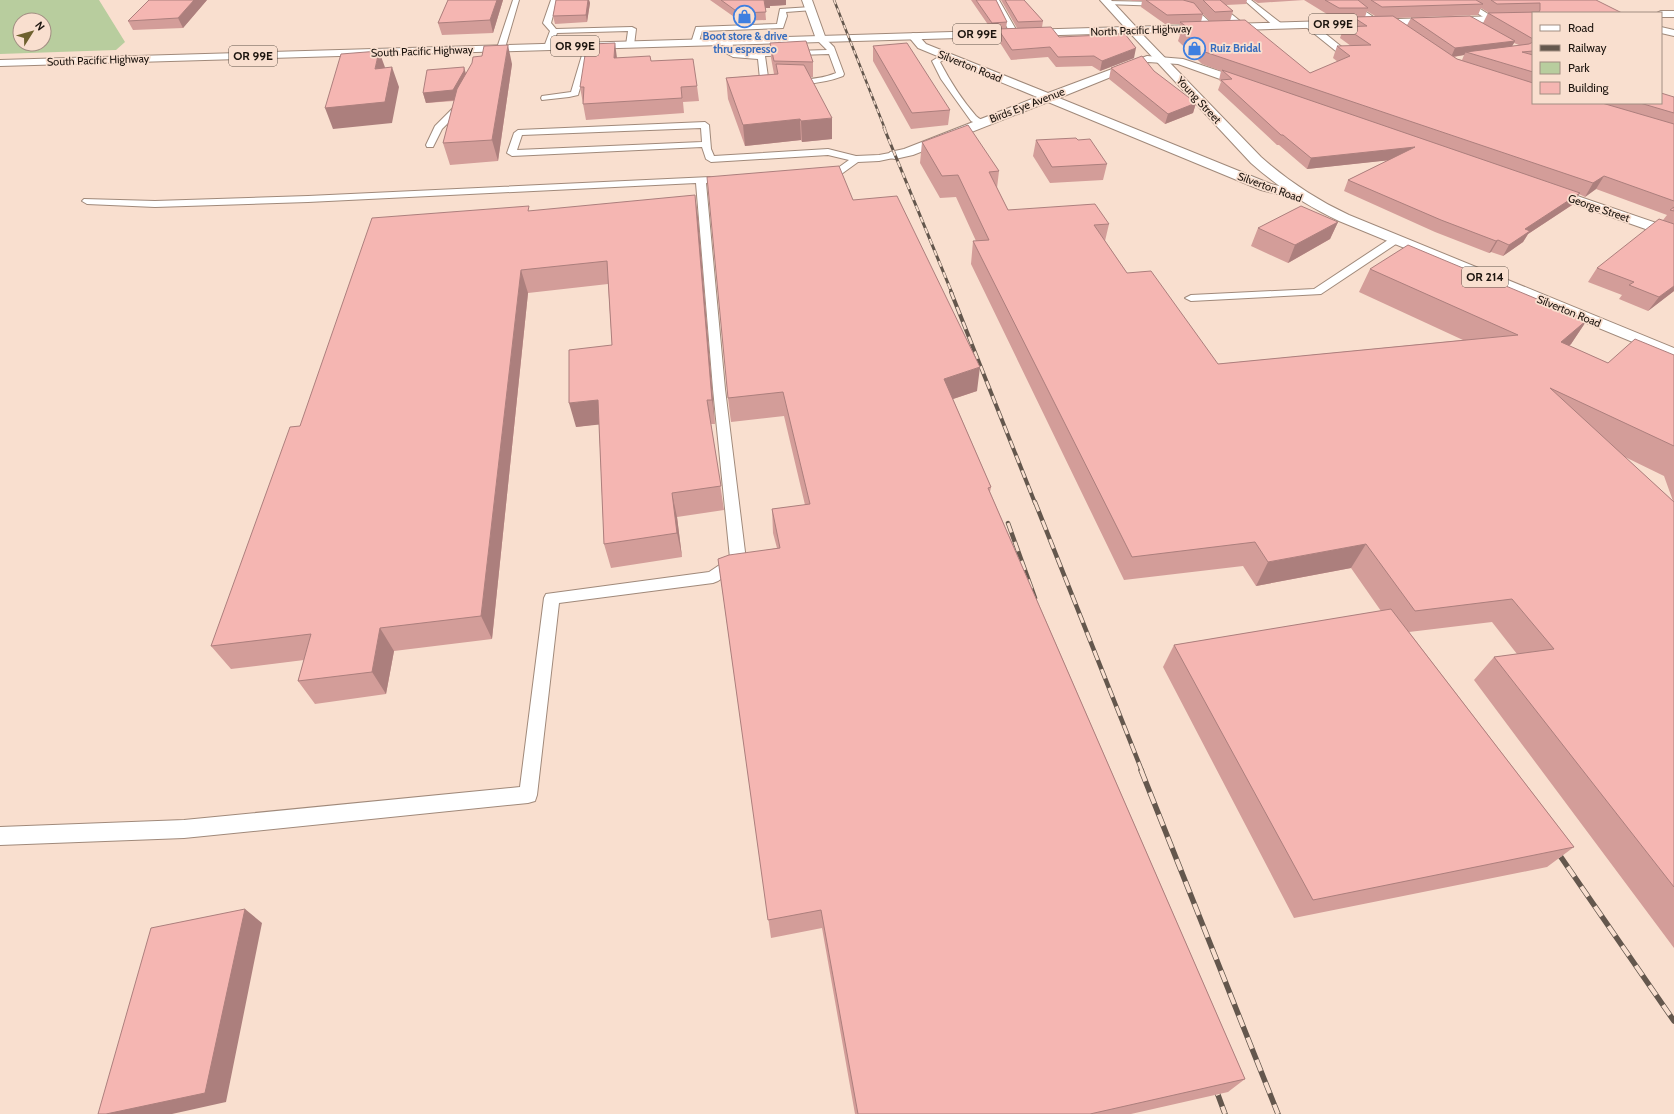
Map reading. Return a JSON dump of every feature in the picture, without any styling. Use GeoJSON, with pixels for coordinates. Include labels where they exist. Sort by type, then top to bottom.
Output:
{"type":"FeatureCollection","features":[{"type":"Feature","properties":{"kind":"main road","name":"Young Street"},"geometry":{"type":"LineString","coordinates":[[1106,2],[1256,160],[1298,195]]}},
{"type":"Feature","properties":{"kind":"main road"},"geometry":{"type":"LineString","coordinates":[[809,5],[821,39]]}},
{"type":"Feature","properties":{"kind":"main road"},"geometry":{"type":"LineString","coordinates":[[1662,14],[1674,14]]}},
{"type":"Feature","properties":{"kind":"main road","name":"North Pacific Highway"},"geometry":{"type":"LineString","coordinates":[[821,39],[1532,18]]}},
{"type":"Feature","properties":{"kind":"main road"},"geometry":{"type":"LineString","coordinates":[[1391,22],[1409,35]]}},
{"type":"Feature","properties":{"kind":"main road"},"geometry":{"type":"LineString","coordinates":[[1662,30],[1674,33]]}},
{"type":"Feature","properties":{"kind":"main road","name":"Silverton Road"},"geometry":{"type":"LineString","coordinates":[[913,36],[922,46],[1266,187],[1298,195],[1328,212],[1674,354]]}},
{"type":"Feature","properties":{"kind":"main road","name":"South Pacific Highway"},"geometry":{"type":"LineString","coordinates":[[0,63],[476,52],[501,48],[821,39]]}},
{"type":"Feature","properties":{"kind":"main road"},"geometry":{"type":"LineString","coordinates":[[1160,59],[1179,61],[1259,89]]}},
{"type":"Feature","properties":{"kind":"main road","name":"Birds Eye Avenue"},"geometry":{"type":"LineString","coordinates":[[895,155],[908,152],[1142,60],[1160,59]]}},
{"type":"Feature","properties":{"kind":"main road","name":"George Street"},"geometry":{"type":"LineString","coordinates":[[1538,187],[1674,234]]}},
{"type":"Feature","properties":{"kind":"lane"},"geometry":{"type":"LineString","coordinates":[[501,48],[516,0]]}},
{"type":"Feature","properties":{"kind":"lane"},"geometry":{"type":"LineString","coordinates":[[554,0],[547,23],[554,31]]}},
{"type":"Feature","properties":{"kind":"lane"},"geometry":{"type":"LineString","coordinates":[[996,0],[1014,33]]}},
{"type":"Feature","properties":{"kind":"lane"},"geometry":{"type":"LineString","coordinates":[[1210,0],[1242,27]]}},
{"type":"Feature","properties":{"kind":"lane"},"geometry":{"type":"LineString","coordinates":[[1248,0],[1279,26]]}},
{"type":"Feature","properties":{"kind":"lane"},"geometry":{"type":"LineString","coordinates":[[1345,0],[1378,23]]}},
{"type":"Feature","properties":{"kind":"lane"},"geometry":{"type":"LineString","coordinates":[[1461,0],[1492,19]]}},
{"type":"Feature","properties":{"kind":"lane"},"geometry":{"type":"LineString","coordinates":[[1106,2],[1182,6],[1194,10],[1211,28]]}},
{"type":"Feature","properties":{"kind":"lane"},"geometry":{"type":"LineString","coordinates":[[695,43],[699,29],[780,26],[783,16],[782,10],[809,5]]}},
{"type":"Feature","properties":{"kind":"lane"},"geometry":{"type":"LineString","coordinates":[[1467,20],[1479,27]]}},
{"type":"Feature","properties":{"kind":"lane"},"geometry":{"type":"LineString","coordinates":[[1309,25],[1345,54]]}},
{"type":"Feature","properties":{"kind":"lane"},"geometry":{"type":"LineString","coordinates":[[554,31],[632,29],[630,45]]}},
{"type":"Feature","properties":{"kind":"lane"},"geometry":{"type":"LineString","coordinates":[[548,47],[554,31]]}},
{"type":"Feature","properties":{"kind":"lane"},"geometry":{"type":"LineString","coordinates":[[761,57],[764,79],[782,81],[822,80],[840,74],[830,47],[821,39]]}},
{"type":"Feature","properties":{"kind":"lane"},"geometry":{"type":"LineString","coordinates":[[729,42],[728,52],[733,56],[761,57],[761,54],[831,52]]}},
{"type":"Feature","properties":{"kind":"lane"},"geometry":{"type":"LineString","coordinates":[[545,98],[569,95],[576,92],[588,46]]}},
{"type":"Feature","properties":{"kind":"lane"},"geometry":{"type":"LineString","coordinates":[[946,56],[936,61],[945,79],[974,119],[982,123]]}},
{"type":"Feature","properties":{"kind":"lane"},"geometry":{"type":"LineString","coordinates":[[430,145],[438,128],[458,108],[468,88]]}},
{"type":"Feature","properties":{"kind":"lane"},"geometry":{"type":"LineString","coordinates":[[706,144],[512,153],[518,133],[705,125],[706,144],[711,159],[828,152],[856,159],[879,158],[895,155]]}},
{"type":"Feature","properties":{"kind":"lane"},"geometry":{"type":"LineString","coordinates":[[814,174],[837,173],[856,159]]}},
{"type":"Feature","properties":{"kind":"lane"},"geometry":{"type":"LineString","coordinates":[[86,201],[163,203],[723,180]]}},
{"type":"Feature","properties":{"kind":"lane"},"geometry":{"type":"LineString","coordinates":[[0,836],[184,829],[528,795],[552,598],[713,577],[738,560],[717,374],[701,181]]}},
{"type":"Feature","properties":{"kind":"lane"},"geometry":{"type":"LineString","coordinates":[[1191,298],[1317,292],[1395,240]]}},
{"type":"Feature","properties":{"kind":"green space"},"geometry":{"type":"Polygon","coordinates":[[[0,0],[99,0],[125,42],[116,50],[0,54],[0,0]]]}},
{"type":"Feature","properties":{"kind":"building"},"geometry":{"type":"Polygon","coordinates":[[[149,0],[194,0],[178,18],[128,21],[149,0]]]}},
{"type":"Feature","properties":{"kind":"building"},"geometry":{"type":"Polygon","coordinates":[[[448,0],[497,0],[490,20],[438,23],[448,0]]]}},
{"type":"Feature","properties":{"kind":"building"},"geometry":{"type":"Polygon","coordinates":[[[556,0],[588,0],[586,15],[553,16],[556,0]]]}},
{"type":"Feature","properties":{"kind":"building"},"geometry":{"type":"Polygon","coordinates":[[[721,0],[764,0],[766,12],[739,13],[721,0]]]}},
{"type":"Feature","properties":{"kind":"building"},"geometry":{"type":"Polygon","coordinates":[[[976,0],[996,0],[1007,22],[992,23],[976,0]]]}},
{"type":"Feature","properties":{"kind":"building"},"geometry":{"type":"Polygon","coordinates":[[[1005,0],[1024,0],[1043,21],[1018,22],[1005,0]]]}},
{"type":"Feature","properties":{"kind":"building"},"geometry":{"type":"Polygon","coordinates":[[[1146,0],[1183,0],[1194,3],[1203,14],[1167,15],[1146,0]]]}},
{"type":"Feature","properties":{"kind":"building"},"geometry":{"type":"Polygon","coordinates":[[[1203,0],[1220,0],[1233,11],[1215,12],[1203,0]]]}},
{"type":"Feature","properties":{"kind":"building"},"geometry":{"type":"Polygon","coordinates":[[[1325,0],[1358,0],[1368,8],[1339,8],[1325,0]]]}},
{"type":"Feature","properties":{"kind":"building"},"geometry":{"type":"Polygon","coordinates":[[[1371,0],[1476,0],[1483,4],[1382,7],[1371,0]]]}},
{"type":"Feature","properties":{"kind":"building"},"geometry":{"type":"Polygon","coordinates":[[[1491,0],[1596,0],[1620,12],[1539,12],[1540,3],[1497,4],[1491,0]]]}},
{"type":"Feature","properties":{"kind":"building"},"geometry":{"type":"Polygon","coordinates":[[[1532,12],[1532,38],[1488,13],[1532,12]]]}},
{"type":"Feature","properties":{"kind":"building"},"geometry":{"type":"Polygon","coordinates":[[[1393,16],[1457,59],[1532,83],[1532,104],[1605,104],[1674,124],[1674,201],[1604,176],[1593,183],[1205,52],[1181,30],[1191,30],[1180,22],[1245,20],[1310,73],[1350,56],[1337,46],[1371,45],[1344,27],[1367,26],[1353,17],[1393,16]]]}},
{"type":"Feature","properties":{"kind":"building"},"geometry":{"type":"Polygon","coordinates":[[[1470,16],[1515,41],[1455,48],[1411,18],[1470,16]]]}},
{"type":"Feature","properties":{"kind":"building"},"geometry":{"type":"Polygon","coordinates":[[[1051,27],[1059,37],[1125,34],[1136,48],[1102,61],[1094,56],[1058,57],[1050,47],[1012,50],[998,29],[1051,27]]]}},
{"type":"Feature","properties":{"kind":"building"},"geometry":{"type":"Polygon","coordinates":[[[806,41],[813,62],[774,61],[770,43],[806,41]]]}},
{"type":"Feature","properties":{"kind":"building"},"geometry":{"type":"Polygon","coordinates":[[[1532,42],[1532,51],[1522,52],[1532,55],[1532,72],[1466,52],[1532,42]]]}},
{"type":"Feature","properties":{"kind":"building"},"geometry":{"type":"Polygon","coordinates":[[[615,43],[614,58],[650,56],[651,61],[693,59],[697,86],[681,87],[682,98],[583,104],[584,87],[580,87],[586,49],[590,49],[591,44],[615,43]]]}},
{"type":"Feature","properties":{"kind":"building"},"geometry":{"type":"Polygon","coordinates":[[[907,43],[950,110],[912,113],[873,46],[907,43]]]}},
{"type":"Feature","properties":{"kind":"building"},"geometry":{"type":"Polygon","coordinates":[[[508,45],[492,140],[443,143],[457,89],[472,63],[473,57],[482,56],[484,46],[508,45]]]}},
{"type":"Feature","properties":{"kind":"building"},"geometry":{"type":"Polygon","coordinates":[[[379,51],[375,69],[392,67],[385,102],[325,108],[341,54],[379,51]]]}},
{"type":"Feature","properties":{"kind":"building"},"geometry":{"type":"Polygon","coordinates":[[[1142,56],[1154,71],[1196,103],[1168,114],[1111,68],[1142,56]]]}},
{"type":"Feature","properties":{"kind":"building"},"geometry":{"type":"Polygon","coordinates":[[[776,64],[804,65],[832,118],[801,121],[800,119],[743,125],[726,78],[778,74],[776,64]]]}},
{"type":"Feature","properties":{"kind":"building"},"geometry":{"type":"Polygon","coordinates":[[[464,67],[464,71],[453,90],[423,93],[427,70],[464,67]]]}},
{"type":"Feature","properties":{"kind":"building"},"geometry":{"type":"Polygon","coordinates":[[[1222,70],[1580,193],[1525,229],[1530,231],[1509,245],[1498,240],[1496,241],[1441,220],[1348,180],[1415,147],[1311,158],[1283,135],[1281,135],[1221,80],[1232,79],[1222,70]]]}},
{"type":"Feature","properties":{"kind":"building"},"geometry":{"type":"Polygon","coordinates":[[[1662,93],[1674,97],[1674,113],[1643,104],[1662,104],[1662,93]]]}},
{"type":"Feature","properties":{"kind":"building"},"geometry":{"type":"Polygon","coordinates":[[[968,125],[999,171],[989,172],[1008,210],[1095,204],[1109,224],[1094,225],[1127,273],[1151,271],[1218,364],[1518,335],[1370,269],[1408,245],[1587,320],[1561,342],[1608,363],[1635,339],[1674,355],[1674,446],[1550,388],[1674,502],[1674,887],[1494,657],[1554,649],[1512,599],[1415,611],[1366,544],[1268,562],[1255,542],[1132,557],[973,241],[989,240],[958,175],[942,176],[922,142],[968,125]]]}},
{"type":"Feature","properties":{"kind":"building"},"geometry":{"type":"Polygon","coordinates":[[[1076,138],[1078,140],[1090,139],[1107,164],[1052,167],[1036,140],[1076,138]]]}},
{"type":"Feature","properties":{"kind":"building"},"geometry":{"type":"Polygon","coordinates":[[[839,166],[853,200],[897,196],[980,367],[944,379],[991,487],[988,488],[1245,1079],[1090,1114],[858,1114],[821,910],[768,920],[718,559],[729,555],[780,548],[772,509],[810,504],[783,392],[728,398],[707,177],[839,166]]]}},
{"type":"Feature","properties":{"kind":"building"},"geometry":{"type":"Polygon","coordinates":[[[695,195],[712,400],[707,400],[721,486],[672,493],[677,533],[604,544],[598,400],[569,403],[569,350],[612,345],[607,261],[521,270],[481,616],[380,628],[372,672],[298,681],[311,634],[211,646],[290,427],[300,426],[372,218],[529,206],[528,211],[695,195]]]}},
{"type":"Feature","properties":{"kind":"building"},"geometry":{"type":"Polygon","coordinates":[[[1301,206],[1338,222],[1295,245],[1258,228],[1301,206]]]}},
{"type":"Feature","properties":{"kind":"building"},"geometry":{"type":"Polygon","coordinates":[[[1659,219],[1674,224],[1674,286],[1659,297],[1629,285],[1634,282],[1597,268],[1659,219]]]}},
{"type":"Feature","properties":{"kind":"building"},"geometry":{"type":"Polygon","coordinates":[[[1391,609],[1574,847],[1313,900],[1174,645],[1391,609]]]}},
{"type":"Feature","properties":{"kind":"building"},"geometry":{"type":"Polygon","coordinates":[[[245,909],[205,1093],[106,1114],[98,1114],[151,928],[245,909]]]}},
{"type":"Feature","properties":{"kind":"railway"},"geometry":{"type":"LineString","coordinates":[[834,0],[885,129]]}},
{"type":"Feature","properties":{"kind":"railway"},"geometry":{"type":"LineString","coordinates":[[884,128],[952,293]]}},
{"type":"Feature","properties":{"kind":"railway"},"geometry":{"type":"LineString","coordinates":[[951,292],[1035,503]]}},
{"type":"Feature","properties":{"kind":"railway"},"geometry":{"type":"LineString","coordinates":[[1035,502],[1142,771]]}},
{"type":"Feature","properties":{"kind":"railway"},"geometry":{"type":"LineString","coordinates":[[1008,523],[1035,598]]}},
{"type":"Feature","properties":{"kind":"railway"},"geometry":{"type":"LineString","coordinates":[[1141,770],[1278,1114]]}},
{"type":"Feature","properties":{"kind":"railway"},"geometry":{"type":"LineString","coordinates":[[1554,847],[1674,1021]]}},
{"type":"Feature","properties":{"kind":"railway"},"geometry":{"type":"LineString","coordinates":[[1214,1084],[1225,1114]]}},
{"type":"Feature","properties":{"kind":"place","name":"Boot store & drive thru espresso"},"geometry":{"type":"Point","coordinates":[745,16]}},
{"type":"Feature","properties":{"kind":"place","name":"Ruiz Bridal"},"geometry":{"type":"Point","coordinates":[1195,48]}}]}
